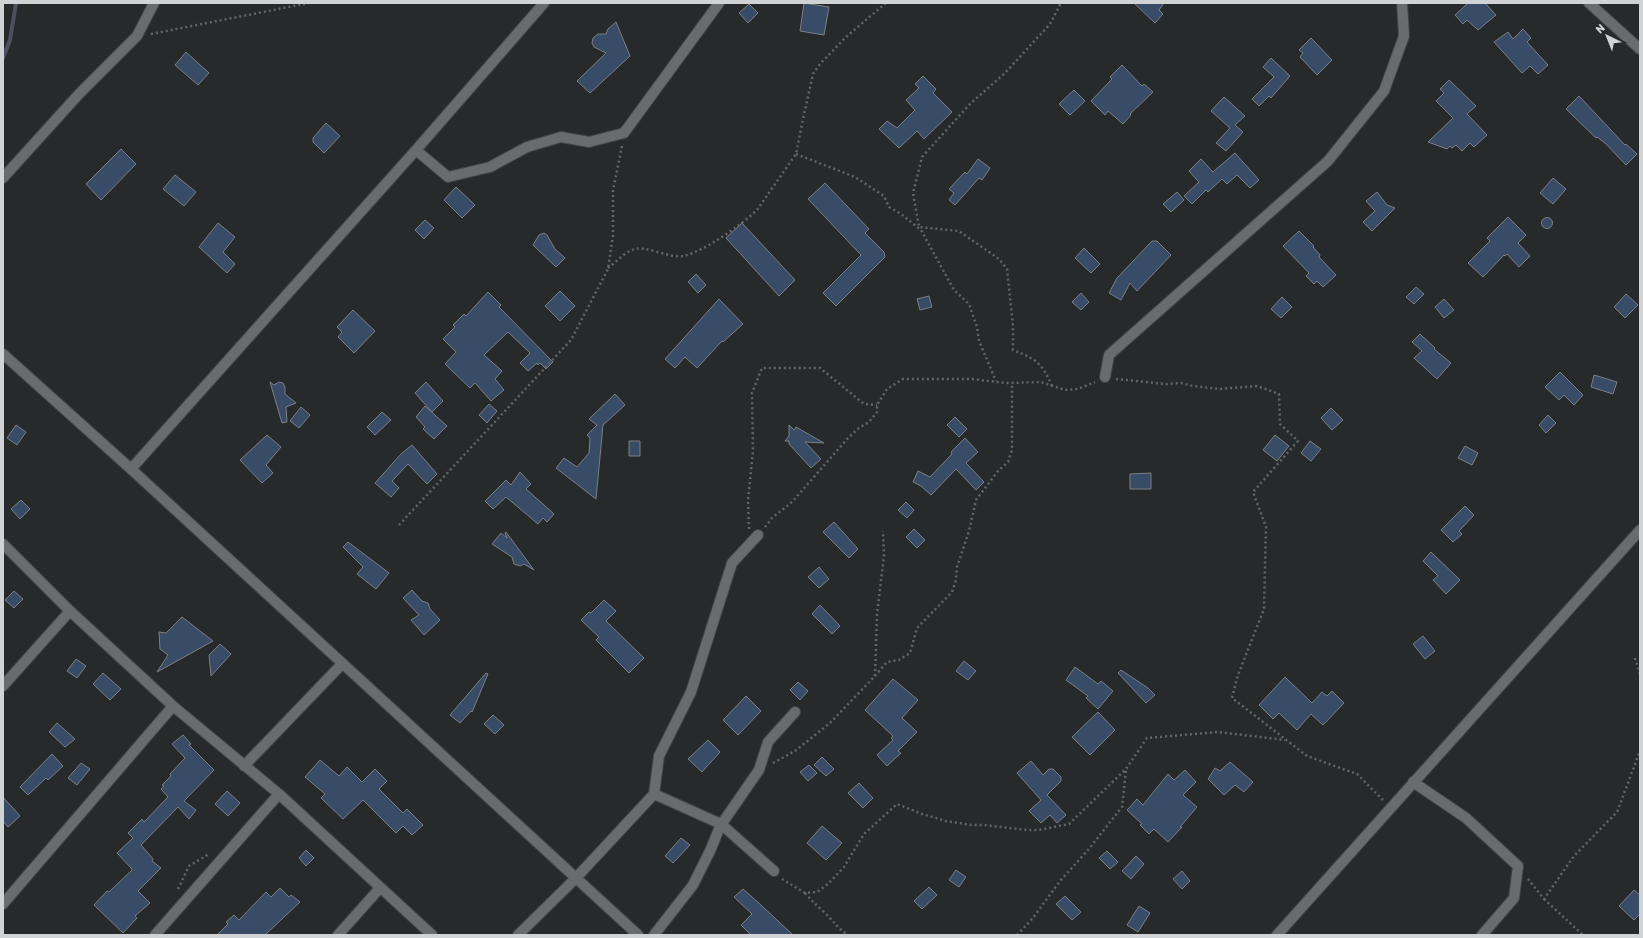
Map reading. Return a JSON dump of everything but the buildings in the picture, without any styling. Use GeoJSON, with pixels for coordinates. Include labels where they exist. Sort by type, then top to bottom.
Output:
{"type":"FeatureCollection","features":[{"type":"Feature","properties":{"kind":"street"},"geometry":{"type":"LineString","coordinates":[[3,178],[79,94],[137,36],[154,3]]}},
{"type":"Feature","properties":{"kind":"street"},"geometry":{"type":"LineString","coordinates":[[131,470],[416,150],[544,3]]}},
{"type":"Feature","properties":{"kind":"street"},"geometry":{"type":"LineString","coordinates":[[416,150],[448,176],[490,167],[527,148],[561,137],[589,142],[624,133],[719,3]]}},
{"type":"Feature","properties":{"kind":"street"},"geometry":{"type":"LineString","coordinates":[[1105,377],[1109,355],[1328,161],[1384,91],[1404,36],[1402,3]]}},
{"type":"Feature","properties":{"kind":"street"},"geometry":{"type":"LineString","coordinates":[[1589,3],[1640,49]]}},
{"type":"Feature","properties":{"kind":"street"},"geometry":{"type":"LineString","coordinates":[[3,354],[575,879],[638,935]]}},
{"type":"Feature","properties":{"kind":"street"},"geometry":{"type":"LineString","coordinates":[[1277,935],[1640,530]]}},
{"type":"Feature","properties":{"kind":"street"},"geometry":{"type":"LineString","coordinates":[[518,935],[575,879],[654,794],[659,756],[691,692],[732,563],[758,535]]}},
{"type":"Feature","properties":{"kind":"street"},"geometry":{"type":"LineString","coordinates":[[3,544],[70,610],[173,706],[279,794],[432,935]]}},
{"type":"Feature","properties":{"kind":"street"},"geometry":{"type":"LineString","coordinates":[[3,686],[70,610]]}},
{"type":"Feature","properties":{"kind":"street"},"geometry":{"type":"LineString","coordinates":[[244,766],[342,664]]}},
{"type":"Feature","properties":{"kind":"street"},"geometry":{"type":"LineString","coordinates":[[3,904],[173,706]]}},
{"type":"Feature","properties":{"kind":"street"},"geometry":{"type":"LineString","coordinates":[[654,935],[693,885],[710,851],[721,824],[759,770],[768,742],[795,712]]}},
{"type":"Feature","properties":{"kind":"street"},"geometry":{"type":"LineString","coordinates":[[1414,782],[1466,818],[1518,866],[1514,898],[1482,935]]}},
{"type":"Feature","properties":{"kind":"street"},"geometry":{"type":"LineString","coordinates":[[155,935],[279,794]]}},
{"type":"Feature","properties":{"kind":"street"},"geometry":{"type":"LineString","coordinates":[[654,794],[721,824],[774,872]]}},
{"type":"Feature","properties":{"kind":"street"},"geometry":{"type":"LineString","coordinates":[[338,935],[380,888]]}},
{"type":"Feature","properties":{"kind":"path"},"geometry":{"type":"LineString","coordinates":[[137,36],[309,3]]}},
{"type":"Feature","properties":{"kind":"path"},"geometry":{"type":"LineString","coordinates":[[608,269],[633,249],[683,256],[704,248],[757,210],[796,154],[813,74],[820,64],[846,37],[886,3]]}},
{"type":"Feature","properties":{"kind":"path"},"geometry":{"type":"LineString","coordinates":[[1053,386],[1046,372],[1032,358],[1013,350],[1013,326],[1007,269],[999,259],[959,231],[919,227],[913,193],[922,157],[970,104],[1005,73],[1050,24],[1061,3]]}},
{"type":"Feature","properties":{"kind":"path"},"geometry":{"type":"LineString","coordinates":[[399,526],[571,340],[608,269],[613,235],[613,190],[624,133]]}},
{"type":"Feature","properties":{"kind":"path"},"geometry":{"type":"LineString","coordinates":[[796,154],[855,177],[884,196],[889,207],[901,214],[921,230],[954,290],[969,304],[977,328],[979,341],[996,381]]}},
{"type":"Feature","properties":{"kind":"path"},"geometry":{"type":"LineString","coordinates":[[750,543],[748,500],[753,451],[752,392],[762,368],[820,368],[864,404],[877,405]]}},
{"type":"Feature","properties":{"kind":"path"},"geometry":{"type":"LineString","coordinates":[[758,535],[772,518],[792,502],[849,437],[859,428],[870,422],[877,412],[877,405],[887,389],[903,379],[996,381],[1012,383],[1041,382],[1065,390],[1078,389],[1105,377],[1166,384],[1181,383],[1219,389],[1257,386],[1279,394],[1280,424],[1298,441],[1253,492],[1266,527],[1264,609],[1238,675],[1232,698],[1308,756],[1356,774],[1390,808]]}},
{"type":"Feature","properties":{"kind":"path"},"geometry":{"type":"LineString","coordinates":[[759,770],[801,747],[830,723],[887,662],[899,660],[910,653],[917,628],[952,592],[956,580],[957,567],[969,531],[976,500],[998,470],[1008,462],[1012,450],[1012,383]]}},
{"type":"Feature","properties":{"kind":"path"},"geometry":{"type":"LineString","coordinates":[[875,676],[877,614],[884,556],[883,531]]}},
{"type":"Feature","properties":{"kind":"path"},"geometry":{"type":"LineString","coordinates":[[1635,658],[1640,674]]}},
{"type":"Feature","properties":{"kind":"path"},"geometry":{"type":"LineString","coordinates":[[805,893],[818,892],[828,884],[844,867],[864,834],[897,804],[922,814],[959,824],[1039,830],[1069,824],[1126,769],[1147,738],[1218,732],[1286,740]]}},
{"type":"Feature","properties":{"kind":"path"},"geometry":{"type":"LineString","coordinates":[[1544,899],[1574,856],[1617,812],[1640,751]]}},
{"type":"Feature","properties":{"kind":"path"},"geometry":{"type":"LineString","coordinates":[[1017,935],[1033,918],[1060,881],[1088,850],[1122,808],[1126,769]]}},
{"type":"Feature","properties":{"kind":"path"},"geometry":{"type":"LineString","coordinates":[[1518,866],[1544,899],[1583,935]]}},
{"type":"Feature","properties":{"kind":"path"},"geometry":{"type":"LineString","coordinates":[[774,872],[783,880],[805,893],[841,931],[848,935]]}},
{"type":"Feature","properties":{"kind":"waterway"},"geometry":{"type":"LineString","coordinates":[[3,58],[10,40],[16,3]]}}]}
